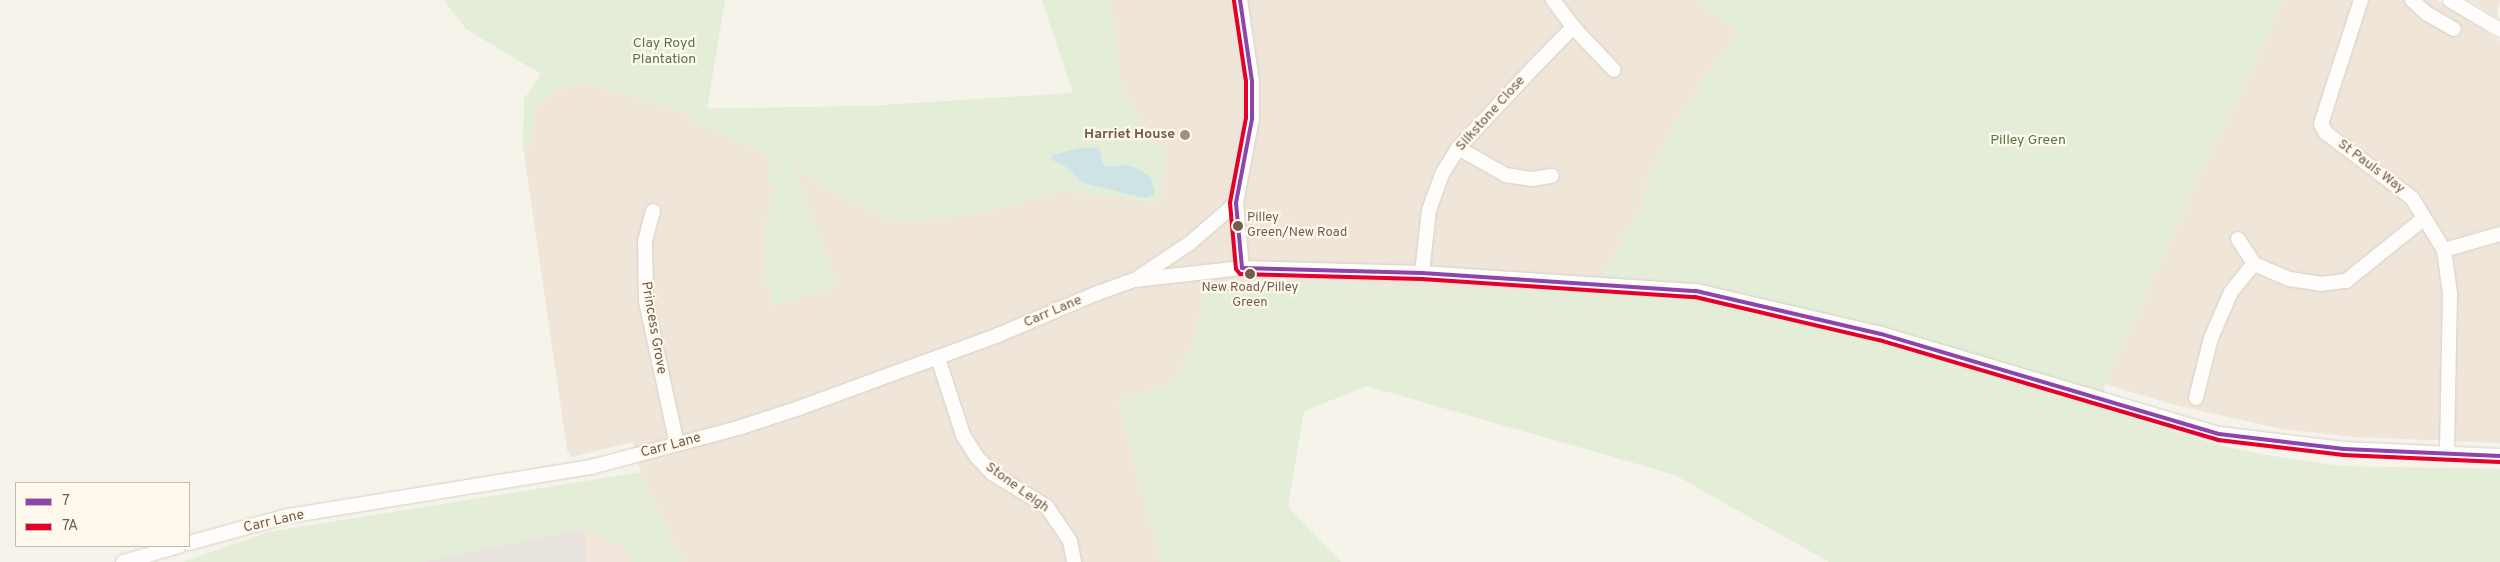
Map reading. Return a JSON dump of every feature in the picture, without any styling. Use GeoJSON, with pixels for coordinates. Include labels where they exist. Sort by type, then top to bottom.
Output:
{"type":"FeatureCollection","features":[{"type":"Feature","properties":{"kind":"street"},"geometry":{"type":"LineString","coordinates":[[1240,0],[1249,45],[1252,119],[1236,203],[1242,268]]}},
{"type":"Feature","properties":{"kind":"street"},"geometry":{"type":"LineString","coordinates":[[1553,0],[1573,27],[1614,70]]}},
{"type":"Feature","properties":{"kind":"street","name":"St Pauls Way"},"geometry":{"type":"LineString","coordinates":[[2361,0],[2321,124],[2326,133],[2412,198],[2423,219],[2444,250],[2450,293],[2447,454]]}},
{"type":"Feature","properties":{"kind":"street"},"geometry":{"type":"LineString","coordinates":[[2412,0],[2426,13],[2454,29]]}},
{"type":"Feature","properties":{"kind":"street"},"geometry":{"type":"LineString","coordinates":[[2450,0],[2500,30]]}},
{"type":"Feature","properties":{"kind":"street","name":"Silkstone Close"},"geometry":{"type":"LineString","coordinates":[[1422,273],[1429,210],[1442,174],[1458,148],[1573,27]]}},
{"type":"Feature","properties":{"kind":"street"},"geometry":{"type":"LineString","coordinates":[[1458,148],[1506,175],[1532,179],[1552,176]]}},
{"type":"Feature","properties":{"kind":"street","name":"Carr Lane"},"geometry":{"type":"LineString","coordinates":[[190,543],[288,516],[591,467],[741,427],[938,358],[1134,280],[1190,243],[1236,203]]}},
{"type":"Feature","properties":{"kind":"street","name":"Princess Grove"},"geometry":{"type":"LineString","coordinates":[[654,211],[645,241],[646,301],[677,444]]}},
{"type":"Feature","properties":{"kind":"street"},"geometry":{"type":"LineString","coordinates":[[2238,239],[2254,264],[2290,279],[2320,284],[2346,281],[2423,219]]}},
{"type":"Feature","properties":{"kind":"street"},"geometry":{"type":"LineString","coordinates":[[2444,250],[2500,234]]}},
{"type":"Feature","properties":{"kind":"street"},"geometry":{"type":"LineString","coordinates":[[2196,398],[2210,338],[2231,292],[2254,264]]}},
{"type":"Feature","properties":{"kind":"street","name":"Carr Lane"},"geometry":{"type":"LineString","coordinates":[[1134,280],[1242,268],[1422,273],[1696,291],[1881,334],[2219,434],[2335,448],[2500,456]]}},
{"type":"Feature","properties":{"kind":"street","name":"Stone Leigh"},"geometry":{"type":"LineString","coordinates":[[938,358],[963,435],[992,473],[1047,507],[1070,541],[1074,562]]}},
{"type":"Feature","properties":{"kind":"street"},"geometry":{"type":"LineString","coordinates":[[123,562],[176,547]]}},
{"type":"Feature","properties":{"kind":"shaded area"},"geometry":{"type":"Polygon","coordinates":[[[1042,0],[1698,0],[1741,32],[1704,77],[1670,134],[1649,177],[1642,206],[1606,270],[1599,293],[1262,281],[1207,284],[1192,344],[1172,383],[1118,401],[1162,562],[682,562],[641,472],[633,442],[571,457],[567,450],[523,146],[531,144],[535,106],[556,91],[588,83],[691,114],[692,109],[870,106],[1073,93],[1042,0]]]}},
{"type":"Feature","properties":{"kind":"shaded area"},"geometry":{"type":"Polygon","coordinates":[[[2284,0],[2437,0],[2500,41],[2500,443],[2354,437],[2281,429],[2171,404],[2105,384],[2202,170],[2284,0]]]}},
{"type":"Feature","properties":{"kind":"shaded area"},"geometry":{"type":"Polygon","coordinates":[[[2469,0],[2500,0],[2497,18],[2469,0]]]}},
{"type":"Feature","properties":{"kind":"shaded area"},"geometry":{"type":"Polygon","coordinates":[[[1080,148],[1099,148],[1103,165],[1107,167],[1125,165],[1138,169],[1150,177],[1155,190],[1154,195],[1145,198],[1083,183],[1065,166],[1052,160],[1053,155],[1080,148]]]}},
{"type":"Feature","properties":{"kind":"shaded area"},"geometry":{"type":"Polygon","coordinates":[[[584,529],[624,548],[631,562],[422,562],[584,529]]]}},
{"type":"Feature","properties":{"kind":"shaded area"},"geometry":{"type":"Polygon","coordinates":[[[584,529],[587,562],[422,562],[584,529]]]}},
{"type":"Feature","properties":{"kind":"green space","name":"Clay Royd Plantation"},"geometry":{"type":"Polygon","coordinates":[[[444,0],[725,0],[707,109],[870,106],[1073,93],[1042,0],[1110,0],[1124,100],[1136,105],[1141,142],[1166,146],[1162,200],[1152,202],[1061,191],[969,216],[891,220],[842,198],[793,167],[838,286],[771,306],[770,282],[764,281],[764,226],[774,187],[768,180],[769,156],[691,120],[691,114],[588,83],[556,91],[535,106],[531,144],[523,146],[524,99],[541,74],[466,29],[444,0]]]}},
{"type":"Feature","properties":{"kind":"green space","name":"Pilley Green"},"geometry":{"type":"Polygon","coordinates":[[[1698,0],[2284,0],[2202,170],[2105,384],[2101,408],[2218,445],[2265,455],[2341,466],[2500,469],[2500,562],[1829,562],[1675,475],[1367,386],[1304,411],[1288,507],[1341,562],[1162,562],[1118,401],[1172,383],[1192,344],[1207,284],[1262,281],[1599,293],[1606,270],[1642,206],[1649,177],[1670,134],[1704,77],[1740,33],[1698,0]]]}},
{"type":"Feature","properties":{"kind":"green space"},"geometry":{"type":"Polygon","coordinates":[[[641,472],[682,562],[631,562],[624,548],[584,529],[422,562],[183,562],[268,532],[641,472]]]}},
{"type":"Feature","properties":{"kind":"transit line","name":"7"},"geometry":{"type":"LineString","coordinates":[[1240,0],[1252,81],[1252,119],[1236,203],[1242,268],[1422,273],[1696,291],[1881,334],[2219,434],[2344,449],[2500,456]]}},
{"type":"Feature","properties":{"kind":"transit line","name":"7A"},"geometry":{"type":"LineString","coordinates":[[1234,1],[1246,81],[1246,118],[1230,203],[1236,269],[1240,274],[1422,279],[1695,297],[1879,340],[2218,440],[2344,455],[2500,462]]}},
{"type":"Feature","properties":{"kind":"place","name":"Harriet House"},"geometry":{"type":"Point","coordinates":[1185,135]}},
{"type":"Feature","properties":{"kind":"place","name":"Pilley Green/New Road"},"geometry":{"type":"Point","coordinates":[1238,226]}},
{"type":"Feature","properties":{"kind":"place","name":"New Road/Pilley Green"},"geometry":{"type":"Point","coordinates":[1250,274]}}]}
